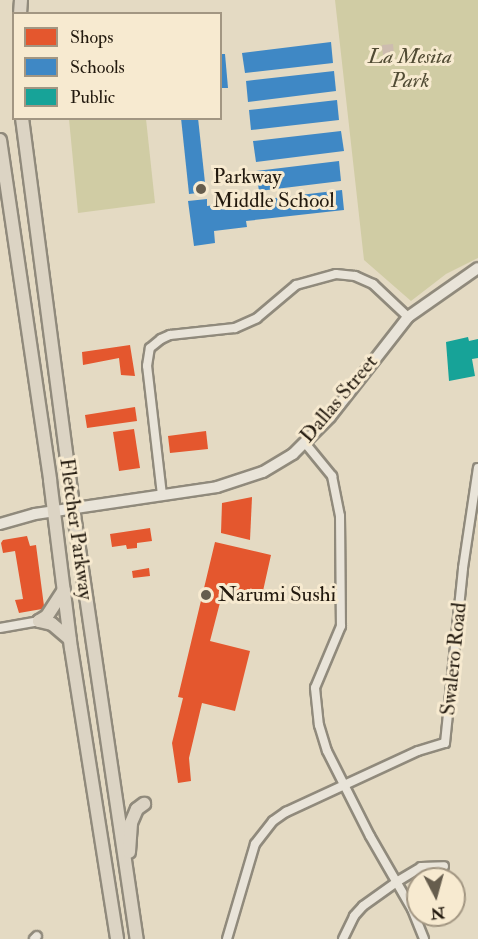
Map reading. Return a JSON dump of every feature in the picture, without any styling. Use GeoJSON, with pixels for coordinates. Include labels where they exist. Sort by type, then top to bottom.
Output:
{"type":"FeatureCollection","features":[{"type":"Feature","properties":{"kind":"main road","name":"Fletcher Parkway"},"geometry":{"type":"LineString","coordinates":[[22,120],[73,508],[137,939]]}},
{"type":"Feature","properties":{"kind":"main road","name":"Fletcher Parkway"},"geometry":{"type":"LineString","coordinates":[[0,140],[70,639],[117,939]]}},
{"type":"Feature","properties":{"kind":"main road"},"geometry":{"type":"LineString","coordinates":[[39,621],[47,616],[64,591]]}},
{"type":"Feature","properties":{"kind":"main road"},"geometry":{"type":"LineString","coordinates":[[39,621],[52,624],[70,639]]}},
{"type":"Feature","properties":{"kind":"main road"},"geometry":{"type":"LineString","coordinates":[[127,871],[131,823],[137,809],[144,804]]}},
{"type":"Feature","properties":{"kind":"street","name":"Dallas Street"},"geometry":{"type":"LineString","coordinates":[[0,524],[8,520],[53,511],[217,487],[263,472],[305,443],[330,417],[408,317],[478,268]]}},
{"type":"Feature","properties":{"kind":"street"},"geometry":{"type":"LineString","coordinates":[[162,495],[147,366],[150,348],[161,339],[170,335],[235,328],[257,318],[296,285],[336,274],[356,276],[373,284],[408,317]]}},
{"type":"Feature","properties":{"kind":"street"},"geometry":{"type":"LineString","coordinates":[[305,443],[332,476],[338,496],[341,626],[318,677],[315,694],[319,725],[327,751],[370,836],[398,881],[424,939]]}},
{"type":"Feature","properties":{"kind":"street","name":"Swalero Road"},"geometry":{"type":"LineString","coordinates":[[346,785],[418,751],[445,743],[463,568],[478,468]]}},
{"type":"Feature","properties":{"kind":"street"},"geometry":{"type":"LineString","coordinates":[[0,628],[39,621]]}},
{"type":"Feature","properties":{"kind":"street"},"geometry":{"type":"LineString","coordinates":[[227,939],[259,838],[279,816],[346,785]]}},
{"type":"Feature","properties":{"kind":"street"},"geometry":{"type":"LineString","coordinates":[[343,939],[354,916],[363,906],[421,867],[444,866]]}},
{"type":"Feature","properties":{"kind":"green space","name":"La Mesita Park"},"geometry":{"type":"Polygon","coordinates":[[[335,0],[478,0],[478,258],[446,274],[411,301],[364,260],[335,0]]]}},
{"type":"Feature","properties":{"kind":"green space"},"geometry":{"type":"Polygon","coordinates":[[[69,120],[146,120],[155,203],[78,213],[69,120]]]}},
{"type":"Feature","properties":{"kind":"building: Shops"},"geometry":{"type":"Polygon","coordinates":[[[130,345],[135,376],[121,375],[119,358],[83,365],[82,352],[130,345]]]}},
{"type":"Feature","properties":{"kind":"building: Shops"},"geometry":{"type":"Polygon","coordinates":[[[135,407],[137,421],[87,428],[85,415],[135,407]]]}},
{"type":"Feature","properties":{"kind":"building: Shops"},"geometry":{"type":"Polygon","coordinates":[[[134,429],[140,468],[119,471],[113,432],[134,429]]]}},
{"type":"Feature","properties":{"kind":"building: Shops"},"geometry":{"type":"Polygon","coordinates":[[[206,431],[208,449],[170,453],[168,436],[206,431]]]}},
{"type":"Feature","properties":{"kind":"building: Shops"},"geometry":{"type":"Polygon","coordinates":[[[252,497],[250,540],[221,533],[222,503],[252,497]]]}},
{"type":"Feature","properties":{"kind":"building: Shops"},"geometry":{"type":"Polygon","coordinates":[[[150,528],[152,541],[137,543],[137,548],[127,549],[126,545],[112,547],[110,534],[150,528]]]}},
{"type":"Feature","properties":{"kind":"building: Shops"},"geometry":{"type":"Polygon","coordinates":[[[27,536],[30,546],[36,545],[44,606],[42,609],[19,613],[15,600],[23,599],[15,551],[3,553],[1,543],[3,540],[27,536]]]}},
{"type":"Feature","properties":{"kind":"building: Shops"},"geometry":{"type":"Polygon","coordinates":[[[215,542],[271,555],[261,600],[223,591],[210,641],[250,651],[235,711],[202,703],[189,758],[191,781],[178,783],[172,743],[183,698],[178,697],[215,542]]]}},
{"type":"Feature","properties":{"kind":"building: Shops"},"geometry":{"type":"Polygon","coordinates":[[[149,568],[150,576],[133,578],[132,571],[149,568]]]}},
{"type":"Feature","properties":{"kind":"building: Schools"},"geometry":{"type":"Polygon","coordinates":[[[331,42],[333,63],[245,73],[242,53],[331,42]]]}},
{"type":"Feature","properties":{"kind":"building: Schools"},"geometry":{"type":"Polygon","coordinates":[[[222,54],[225,54],[228,88],[222,88],[222,54]]]}},
{"type":"Feature","properties":{"kind":"building: Schools"},"geometry":{"type":"Polygon","coordinates":[[[334,71],[336,91],[248,102],[246,81],[334,71]]]}},
{"type":"Feature","properties":{"kind":"building: Schools"},"geometry":{"type":"Polygon","coordinates":[[[337,100],[339,120],[251,130],[249,110],[337,100]]]}},
{"type":"Feature","properties":{"kind":"building: Schools"},"geometry":{"type":"Polygon","coordinates":[[[181,120],[198,120],[206,192],[189,194],[181,120]]]}},
{"type":"Feature","properties":{"kind":"building: Schools"},"geometry":{"type":"Polygon","coordinates":[[[341,131],[344,151],[256,162],[253,141],[341,131]]]}},
{"type":"Feature","properties":{"kind":"building: Schools"},"geometry":{"type":"Polygon","coordinates":[[[339,161],[341,181],[259,191],[256,171],[339,161]]]}},
{"type":"Feature","properties":{"kind":"building: Schools"},"geometry":{"type":"Polygon","coordinates":[[[342,190],[344,210],[246,221],[247,227],[214,231],[215,243],[194,246],[188,201],[207,199],[207,206],[342,190]]]}},
{"type":"Feature","properties":{"kind":"building: Public"},"geometry":{"type":"Polygon","coordinates":[[[468,337],[469,341],[478,339],[478,358],[472,359],[475,376],[449,381],[446,342],[468,337]]]}},
{"type":"Feature","properties":{"kind":"building: Other"},"geometry":{"type":"Polygon","coordinates":[[[393,44],[394,54],[383,55],[382,45],[393,44]]]}},
{"type":"Feature","properties":{"kind":"place","name":"Parkway Middle School"},"geometry":{"type":"Point","coordinates":[201,189]}},
{"type":"Feature","properties":{"kind":"place","name":"Narumi Sushi"},"geometry":{"type":"Point","coordinates":[206,595]}}]}
